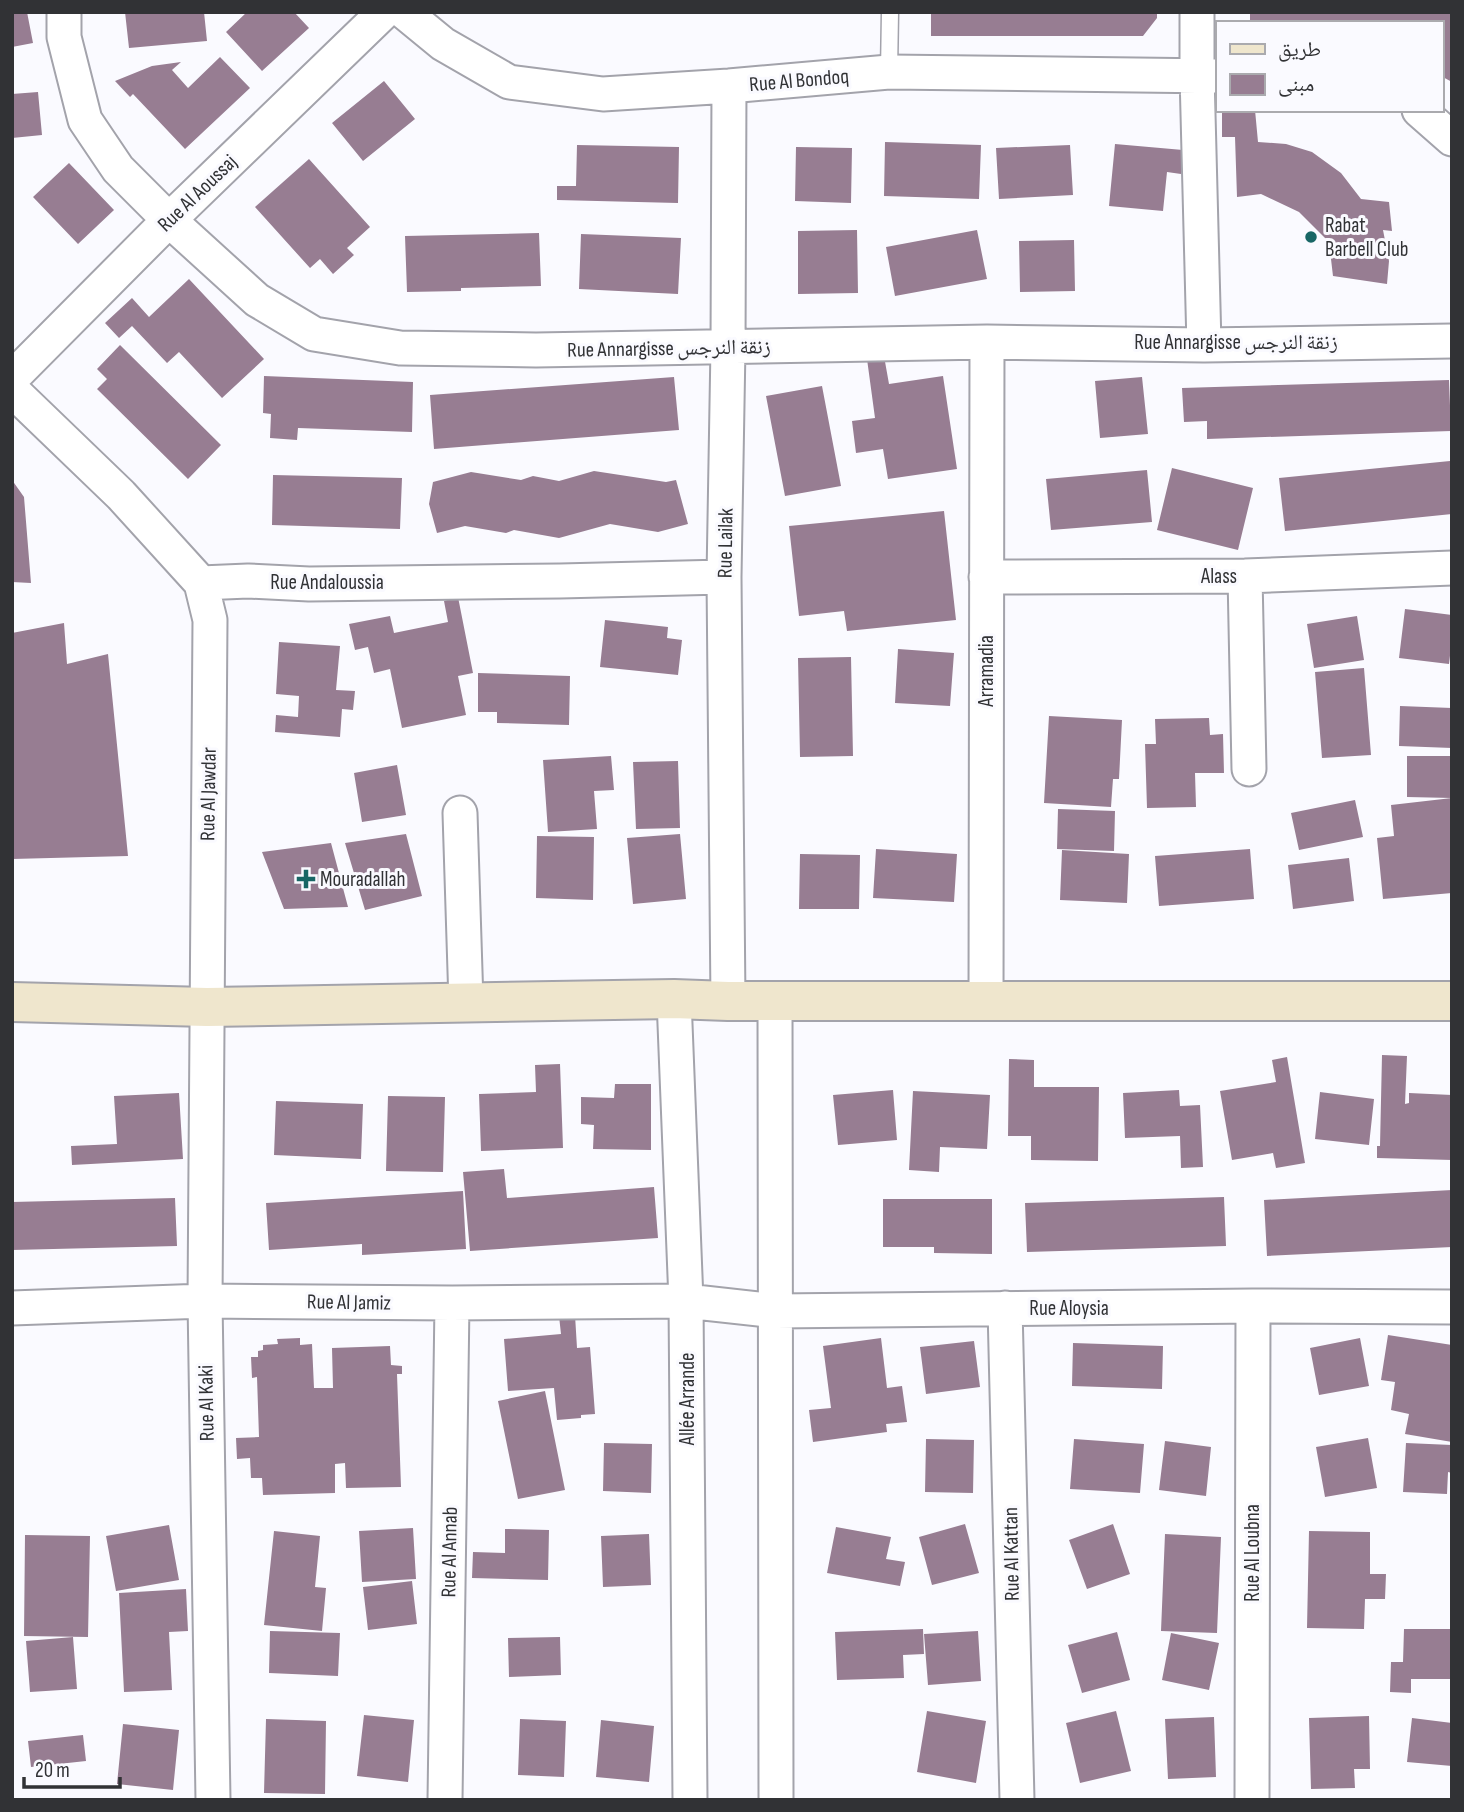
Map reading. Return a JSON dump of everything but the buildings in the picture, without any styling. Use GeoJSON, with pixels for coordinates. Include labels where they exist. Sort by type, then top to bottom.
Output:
{"type":"FeatureCollection","features":[{"type":"Feature","properties":{"kind":"street","name":"Rue Annargisse زنقة النرجس"},"geometry":{"type":"LineString","coordinates":[[64,12],[64,37],[85,120],[118,169],[169,220],[257,300],[314,334],[400,348],[536,350],[987,342],[1205,345],[1452,341]]}},
{"type":"Feature","properties":{"kind":"street","name":"Rue Al Aoussaj"},"geometry":{"type":"LineString","coordinates":[[12,378],[169,220],[384,12]]}},
{"type":"Feature","properties":{"kind":"street","name":"Rue Al Bondoq"},"geometry":{"type":"LineString","coordinates":[[404,12],[443,44],[509,82],[603,94],[890,72],[1207,76]]}},
{"type":"Feature","properties":{"kind":"street"},"geometry":{"type":"LineString","coordinates":[[1197,12],[1207,76],[1205,345]]}},
{"type":"Feature","properties":{"kind":"street","name":"Rue Lailak"},"geometry":{"type":"LineString","coordinates":[[728,1001],[724,577],[729,86]]}},
{"type":"Feature","properties":{"kind":"street"},"geometry":{"type":"LineString","coordinates":[[1421,112],[1452,139]]}},
{"type":"Feature","properties":{"kind":"street","name":"Arramadia"},"geometry":{"type":"LineString","coordinates":[[986,1001],[987,342]]}},
{"type":"Feature","properties":{"kind":"street"},"geometry":{"type":"LineString","coordinates":[[12,390],[121,495],[201,583]]}},
{"type":"Feature","properties":{"kind":"street","name":"Alass"},"geometry":{"type":"LineString","coordinates":[[986,577],[1245,576],[1452,568]]}},
{"type":"Feature","properties":{"kind":"street"},"geometry":{"type":"LineString","coordinates":[[1245,576],[1249,769]]}},
{"type":"Feature","properties":{"kind":"street","name":"Rue Andaloussia"},"geometry":{"type":"LineString","coordinates":[[201,583],[309,584],[724,577]]}},
{"type":"Feature","properties":{"kind":"street","name":"Rue Al Jawdar"},"geometry":{"type":"LineString","coordinates":[[201,583],[211,620],[207,1007]]}},
{"type":"Feature","properties":{"kind":"street"},"geometry":{"type":"LineString","coordinates":[[460,813],[466,1003]]}},
{"type":"Feature","properties":{"kind":"street"},"geometry":{"type":"LineString","coordinates":[[12,1002],[207,1007],[674,999],[1452,1001]]}},
{"type":"Feature","properties":{"kind":"street","name":"Allée Arrande"},"geometry":{"type":"LineString","coordinates":[[674,999],[686,1301],[690,1800]]}},
{"type":"Feature","properties":{"kind":"street"},"geometry":{"type":"LineString","coordinates":[[775,1001],[776,1800]]}},
{"type":"Feature","properties":{"kind":"street","name":"Rue Al Kaki"},"geometry":{"type":"LineString","coordinates":[[207,1007],[205,1301],[213,1800]]}},
{"type":"Feature","properties":{"kind":"street","name":"Rue Al Jamiz"},"geometry":{"type":"LineString","coordinates":[[12,1308],[205,1301],[686,1301]]}},
{"type":"Feature","properties":{"kind":"street","name":"Rue Aloysia"},"geometry":{"type":"LineString","coordinates":[[686,1301],[776,1311],[1253,1306],[1452,1307]]}},
{"type":"Feature","properties":{"kind":"street","name":"Rue Al Annab"},"geometry":{"type":"LineString","coordinates":[[446,1800],[452,1303]]}},
{"type":"Feature","properties":{"kind":"street","name":"Rue Al Loubna"},"geometry":{"type":"LineString","coordinates":[[1252,1800],[1253,1306]]}},
{"type":"Feature","properties":{"kind":"street","name":"Rue Al Kattan"},"geometry":{"type":"LineString","coordinates":[[1006,1308],[1017,1800]]}},
{"type":"Feature","properties":{"kind":"lane"},"geometry":{"type":"LineString","coordinates":[[890,12],[890,72]]}},
{"type":"Feature","properties":{"kind":"place","name":"Rabat Barbell Club"},"geometry":{"type":"Point","coordinates":[1311,237]}},
{"type":"Feature","properties":{"kind":"place","name":"Mouradallah"},"geometry":{"type":"Point","coordinates":[306,879]}}]}
